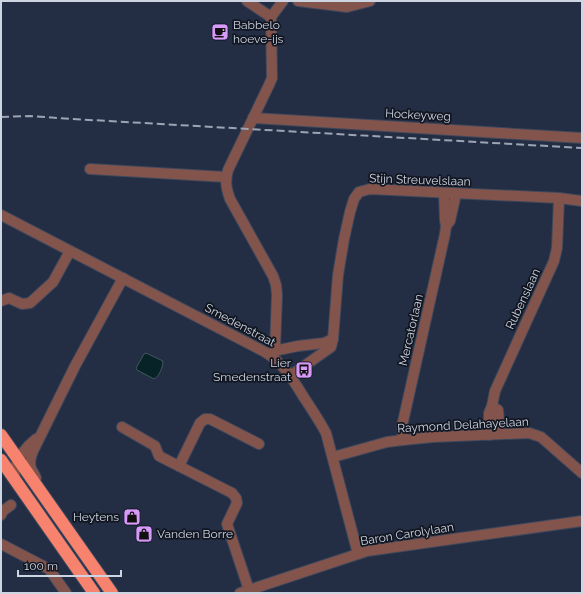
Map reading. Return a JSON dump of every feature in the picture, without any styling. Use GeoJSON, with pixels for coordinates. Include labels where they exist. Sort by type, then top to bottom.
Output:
{"type":"FeatureCollection","features":[{"type":"Feature","properties":{"kind":"highway"},"geometry":{"type":"LineString","coordinates":[[1,435],[112,593]]}},
{"type":"Feature","properties":{"kind":"highway"},"geometry":{"type":"LineString","coordinates":[[1,460],[94,593]]}},
{"type":"Feature","properties":{"kind":"street"},"geometry":{"type":"LineString","coordinates":[[247,1],[272,16]]}},
{"type":"Feature","properties":{"kind":"street"},"geometry":{"type":"LineString","coordinates":[[274,354],[276,285],[266,262],[230,199],[226,185],[226,177],[272,78],[272,16],[283,1]]}},
{"type":"Feature","properties":{"kind":"street"},"geometry":{"type":"LineString","coordinates":[[298,1],[347,7],[370,1]]}},
{"type":"Feature","properties":{"kind":"street","name":"Hockeyweg"},"geometry":{"type":"LineString","coordinates":[[253,118],[582,138]]}},
{"type":"Feature","properties":{"kind":"street"},"geometry":{"type":"LineString","coordinates":[[90,169],[226,177]]}},
{"type":"Feature","properties":{"kind":"street","name":"Stijn Streuvelslaan"},"geometry":{"type":"LineString","coordinates":[[333,339],[338,275],[344,239],[354,199],[359,192],[370,189],[559,198],[582,201]]}},
{"type":"Feature","properties":{"kind":"street","name":"Mercatorlaan"},"geometry":{"type":"LineString","coordinates":[[403,440],[402,426],[446,226],[444,214],[444,193]]}},
{"type":"Feature","properties":{"kind":"street","name":"Mercatorlaan"},"geometry":{"type":"LineString","coordinates":[[446,226],[450,221],[456,194]]}},
{"type":"Feature","properties":{"kind":"street","name":"Rubenslaan"},"geometry":{"type":"LineString","coordinates":[[489,434],[489,413],[495,391],[554,261],[557,248],[559,198]]}},
{"type":"Feature","properties":{"kind":"street","name":"Smedenstraat"},"geometry":{"type":"LineString","coordinates":[[1,215],[265,352],[274,354],[320,420],[326,433],[358,554]]}},
{"type":"Feature","properties":{"kind":"street"},"geometry":{"type":"LineString","coordinates":[[1,301],[9,298],[22,304],[30,303],[53,282],[70,251]]}},
{"type":"Feature","properties":{"kind":"street"},"geometry":{"type":"LineString","coordinates":[[38,488],[36,475],[31,469],[30,462],[33,451],[123,278]]}},
{"type":"Feature","properties":{"kind":"street"},"geometry":{"type":"LineString","coordinates":[[274,354],[282,348],[324,343],[333,339]]}},
{"type":"Feature","properties":{"kind":"street"},"geometry":{"type":"LineString","coordinates":[[290,376],[331,347],[333,339]]}},
{"type":"Feature","properties":{"kind":"street"},"geometry":{"type":"LineString","coordinates":[[492,406],[498,410],[500,434]]}},
{"type":"Feature","properties":{"kind":"street"},"geometry":{"type":"LineString","coordinates":[[179,466],[200,423],[206,419],[210,419],[259,444]]}},
{"type":"Feature","properties":{"kind":"street"},"geometry":{"type":"LineString","coordinates":[[122,427],[154,446],[159,456],[234,495],[236,502],[235,507],[227,524],[245,591]]}},
{"type":"Feature","properties":{"kind":"street","name":"Raymond Delahayelaan"},"geometry":{"type":"LineString","coordinates":[[332,457],[387,442],[403,440],[433,437],[529,433],[541,437],[582,473]]}},
{"type":"Feature","properties":{"kind":"street"},"geometry":{"type":"LineString","coordinates":[[15,480],[15,468],[25,449],[40,436]]}},
{"type":"Feature","properties":{"kind":"street"},"geometry":{"type":"LineString","coordinates":[[10,448],[25,449]]}},
{"type":"Feature","properties":{"kind":"street"},"geometry":{"type":"LineString","coordinates":[[1,515],[3,511],[11,505]]}},
{"type":"Feature","properties":{"kind":"street","name":"Baron Carolylaan"},"geometry":{"type":"LineString","coordinates":[[245,591],[367,551],[582,520]]}},
{"type":"Feature","properties":{"kind":"street"},"geometry":{"type":"LineString","coordinates":[[1,544],[49,569],[66,593]]}},
{"type":"Feature","properties":{"kind":"shaded area"},"geometry":{"type":"Polygon","coordinates":[[[146,353],[163,361],[158,376],[154,379],[136,368],[146,353]]]}},
{"type":"Feature","properties":{"kind":"railway"},"geometry":{"type":"LineString","coordinates":[[1,117],[30,116],[582,148]]}},
{"type":"Feature","properties":{"kind":"place","name":"Babbelo hoeve-ijs"},"geometry":{"type":"Point","coordinates":[220,32]}},
{"type":"Feature","properties":{"kind":"place","name":"Lier Smedenstraat"},"geometry":{"type":"Point","coordinates":[304,370]}},
{"type":"Feature","properties":{"kind":"place","name":"Heytens"},"geometry":{"type":"Point","coordinates":[132,517]}},
{"type":"Feature","properties":{"kind":"place","name":"Vanden Borre"},"geometry":{"type":"Point","coordinates":[144,534]}}]}
